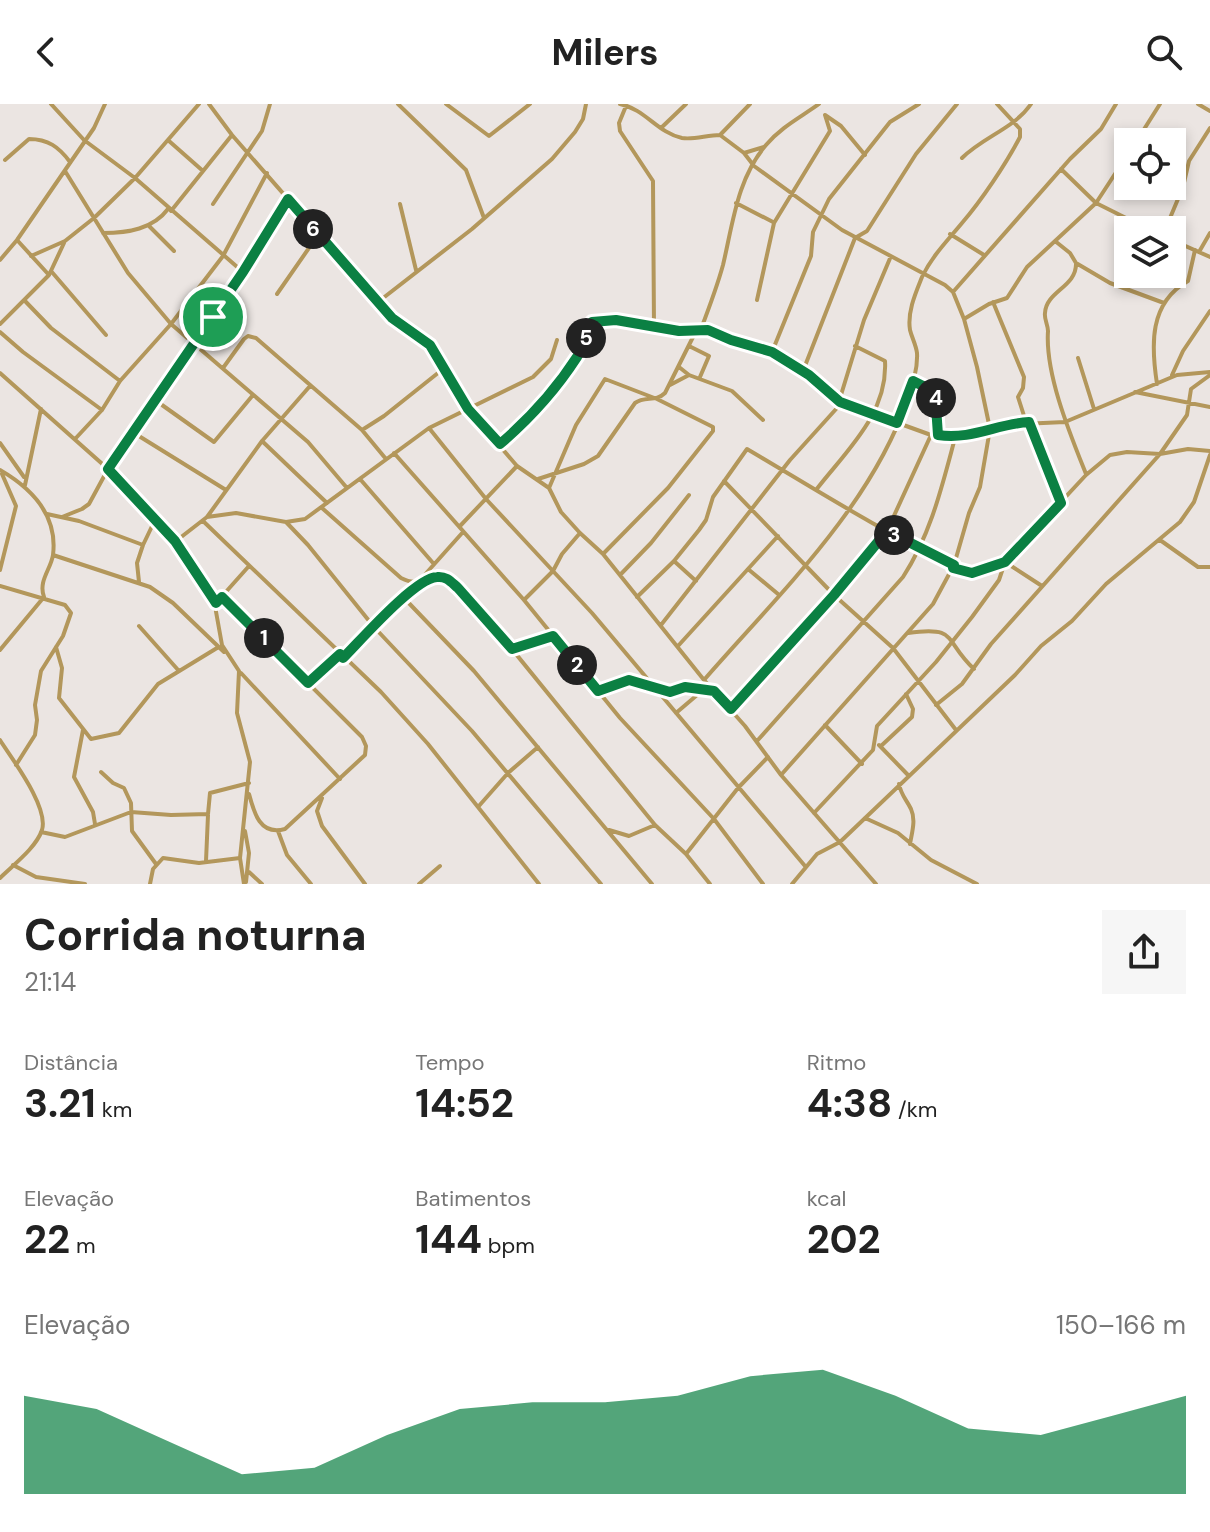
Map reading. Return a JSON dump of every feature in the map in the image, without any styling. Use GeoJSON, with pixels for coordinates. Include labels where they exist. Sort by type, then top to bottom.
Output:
{"type":"FeatureCollection","features":[{"type":"Feature","properties":{"kind":"street"},"geometry":{"type":"LineString","coordinates":[[51,104],[84,140],[135,178],[243,272]]}},
{"type":"Feature","properties":{"kind":"street"},"geometry":{"type":"LineString","coordinates":[[0,260],[94,128],[105,104]]}},
{"type":"Feature","properties":{"kind":"street"},"geometry":{"type":"LineString","coordinates":[[31,256],[65,241],[94,218],[135,178],[199,104]]}},
{"type":"Feature","properties":{"kind":"street"},"geometry":{"type":"LineString","coordinates":[[209,104],[232,135],[392,318],[430,345],[468,409],[517,466],[549,488],[561,512],[603,554],[757,741],[781,775],[876,884]]}},
{"type":"Feature","properties":{"kind":"street"},"geometry":{"type":"LineString","coordinates":[[213,204],[262,131],[270,104]]}},
{"type":"Feature","properties":{"kind":"street"},"geometry":{"type":"LineString","coordinates":[[398,104],[466,170],[484,218]]}},
{"type":"Feature","properties":{"kind":"street"},"geometry":{"type":"LineString","coordinates":[[448,105],[489,136],[530,104]]}},
{"type":"Feature","properties":{"kind":"street"},"geometry":{"type":"LineString","coordinates":[[378,302],[484,218],[564,147],[583,119],[586,104]]}},
{"type":"Feature","properties":{"kind":"street"},"geometry":{"type":"LineString","coordinates":[[654,327],[653,181],[620,131],[619,123],[625,104],[645,114],[661,128],[683,138],[720,135],[750,104]]}},
{"type":"Feature","properties":{"kind":"street"},"geometry":{"type":"LineString","coordinates":[[661,128],[686,104]]}},
{"type":"Feature","properties":{"kind":"street"},"geometry":{"type":"LineString","coordinates":[[907,104],[912,109]]}},
{"type":"Feature","properties":{"kind":"street"},"geometry":{"type":"LineString","coordinates":[[772,352],[811,256],[813,232],[820,214],[890,122],[919,104]]}},
{"type":"Feature","properties":{"kind":"street"},"geometry":{"type":"LineString","coordinates":[[803,371],[855,238],[867,231],[916,154],[957,104]]}},
{"type":"Feature","properties":{"kind":"street"},"geometry":{"type":"LineString","coordinates":[[704,680],[805,565],[849,510],[872,473],[897,423],[913,381],[917,354],[910,322],[914,298],[923,274],[950,234],[964,221],[1021,133],[997,104]]}},
{"type":"Feature","properties":{"kind":"street"},"geometry":{"type":"LineString","coordinates":[[962,158],[979,142],[1014,122],[1031,104]]}},
{"type":"Feature","properties":{"kind":"street"},"geometry":{"type":"LineString","coordinates":[[953,292],[1061,169],[1101,129],[1116,104]]}},
{"type":"Feature","properties":{"kind":"street"},"geometry":{"type":"LineString","coordinates":[[1145,128],[1160,104]]}},
{"type":"Feature","properties":{"kind":"street"},"geometry":{"type":"LineString","coordinates":[[1198,104],[1210,111]]}},
{"type":"Feature","properties":{"kind":"street"},"geometry":{"type":"LineString","coordinates":[[538,479],[584,464],[598,456],[635,403],[642,399],[657,399],[665,393],[699,329],[722,266],[740,189],[764,147],[784,128],[818,105],[830,131],[774,223],[757,300]]}},
{"type":"Feature","properties":{"kind":"street"},"geometry":{"type":"LineString","coordinates":[[825,115],[841,126],[865,155]]}},
{"type":"Feature","properties":{"kind":"street"},"geometry":{"type":"LineString","coordinates":[[1171,216],[1183,187],[1189,161],[1210,128]]}},
{"type":"Feature","properties":{"kind":"street"},"geometry":{"type":"LineString","coordinates":[[103,233],[149,226],[160,219],[232,135]]}},
{"type":"Feature","properties":{"kind":"street"},"geometry":{"type":"LineString","coordinates":[[720,135],[744,153],[754,166],[855,238],[953,292],[977,367],[990,429],[980,487],[940,594],[781,775]]}},
{"type":"Feature","properties":{"kind":"street"},"geometry":{"type":"LineString","coordinates":[[5,160],[29,139],[36,139],[58,146],[70,162]]}},
{"type":"Feature","properties":{"kind":"street"},"geometry":{"type":"LineString","coordinates":[[169,141],[203,171]]}},
{"type":"Feature","properties":{"kind":"street"},"geometry":{"type":"LineString","coordinates":[[744,153],[764,147]]}},
{"type":"Feature","properties":{"kind":"street"},"geometry":{"type":"LineString","coordinates":[[1061,169],[1096,203],[1122,216]]}},
{"type":"Feature","properties":{"kind":"street"},"geometry":{"type":"LineString","coordinates":[[65,171],[128,273],[171,324],[308,442],[347,488]]}},
{"type":"Feature","properties":{"kind":"street"},"geometry":{"type":"LineString","coordinates":[[74,439],[102,410],[120,381],[171,324],[223,256],[267,173]]}},
{"type":"Feature","properties":{"kind":"street"},"geometry":{"type":"LineString","coordinates":[[964,319],[993,302],[1007,298],[1027,267],[1096,203],[1114,175]]}},
{"type":"Feature","properties":{"kind":"street"},"geometry":{"type":"LineString","coordinates":[[62,517],[89,504],[108,469],[243,272],[288,199]]}},
{"type":"Feature","properties":{"kind":"street"},"geometry":{"type":"LineString","coordinates":[[736,203],[774,223]]}},
{"type":"Feature","properties":{"kind":"street"},"geometry":{"type":"LineString","coordinates":[[400,204],[416,270]]}},
{"type":"Feature","properties":{"kind":"street"},"geometry":{"type":"LineString","coordinates":[[149,226],[174,251]]}},
{"type":"Feature","properties":{"kind":"street"},"geometry":{"type":"LineString","coordinates":[[1157,384],[1152,339],[1164,303],[1174,289],[1188,281],[1197,251],[1210,233]]}},
{"type":"Feature","properties":{"kind":"street"},"geometry":{"type":"LineString","coordinates":[[950,234],[984,255]]}},
{"type":"Feature","properties":{"kind":"street"},"geometry":{"type":"LineString","coordinates":[[277,294],[318,235]]}},
{"type":"Feature","properties":{"kind":"street"},"geometry":{"type":"LineString","coordinates":[[17,240],[106,335]]}},
{"type":"Feature","properties":{"kind":"street"},"geometry":{"type":"LineString","coordinates":[[0,324],[50,273],[65,241]]}},
{"type":"Feature","properties":{"kind":"street"},"geometry":{"type":"LineString","coordinates":[[1055,241],[1070,253],[1076,263],[1110,283],[1164,303]]}},
{"type":"Feature","properties":{"kind":"street"},"geometry":{"type":"LineString","coordinates":[[1186,246],[1210,257]]}},
{"type":"Feature","properties":{"kind":"street"},"geometry":{"type":"LineString","coordinates":[[661,625],[750,509],[840,402],[855,346],[891,256]]}},
{"type":"Feature","properties":{"kind":"street"},"geometry":{"type":"LineString","coordinates":[[1076,263],[1075,277],[1047,305],[1044,314],[1047,346],[1065,422],[1086,475]]}},
{"type":"Feature","properties":{"kind":"street"},"geometry":{"type":"LineString","coordinates":[[25,301],[51,328],[120,381]]}},
{"type":"Feature","properties":{"kind":"street"},"geometry":{"type":"LineString","coordinates":[[993,302],[1024,377],[1018,397],[1061,503]]}},
{"type":"Feature","properties":{"kind":"street"},"geometry":{"type":"LineString","coordinates":[[1171,377],[1183,351],[1210,311]]}},
{"type":"Feature","properties":{"kind":"street"},"geometry":{"type":"LineString","coordinates":[[500,444],[567,372],[583,346],[592,322],[616,320],[679,331],[699,329],[772,352],[803,371],[840,402],[934,435],[955,438],[1028,422],[1065,422],[1171,377],[1192,372],[1210,374]]}},
{"type":"Feature","properties":{"kind":"street"},"geometry":{"type":"LineString","coordinates":[[0,332],[102,410]]}},
{"type":"Feature","properties":{"kind":"street"},"geometry":{"type":"LineString","coordinates":[[223,368],[244,339],[252,336],[362,430],[386,459]]}},
{"type":"Feature","properties":{"kind":"street"},"geometry":{"type":"LineString","coordinates":[[205,519],[236,513],[286,522],[305,519],[429,428],[533,377],[551,359],[557,340]]}},
{"type":"Feature","properties":{"kind":"street"},"geometry":{"type":"LineString","coordinates":[[689,346],[709,356],[700,377]]}},
{"type":"Feature","properties":{"kind":"street"},"geometry":{"type":"LineString","coordinates":[[816,490],[875,415],[882,391],[885,361],[855,346]]}},
{"type":"Feature","properties":{"kind":"street"},"geometry":{"type":"LineString","coordinates":[[1078,358],[1094,409]]}},
{"type":"Feature","properties":{"kind":"street"},"geometry":{"type":"LineString","coordinates":[[678,366],[689,375],[732,391],[763,420]]}},
{"type":"Feature","properties":{"kind":"street"},"geometry":{"type":"LineString","coordinates":[[362,430],[444,369]]}},
{"type":"Feature","properties":{"kind":"street"},"geometry":{"type":"LineString","coordinates":[[0,373],[108,469],[175,541],[216,603],[226,653],[239,671],[340,779]]}},
{"type":"Feature","properties":{"kind":"street"},"geometry":{"type":"LineString","coordinates":[[936,705],[962,684],[991,644],[1160,454],[1187,415],[1191,389],[1210,374]]}},
{"type":"Feature","properties":{"kind":"street"},"geometry":{"type":"LineString","coordinates":[[670,385],[689,375]]}},
{"type":"Feature","properties":{"kind":"street"},"geometry":{"type":"LineString","coordinates":[[549,488],[576,425],[605,379],[710,424],[713,431],[668,488],[603,554]]}},
{"type":"Feature","properties":{"kind":"street"},"geometry":{"type":"LineString","coordinates":[[731,709],[887,531],[934,435],[935,392],[913,381]]}},
{"type":"Feature","properties":{"kind":"street"},"geometry":{"type":"LineString","coordinates":[[175,541],[205,519],[262,441],[310,386]]}},
{"type":"Feature","properties":{"kind":"street"},"geometry":{"type":"LineString","coordinates":[[1135,392],[1210,407]]}},
{"type":"Feature","properties":{"kind":"street"},"geometry":{"type":"LineString","coordinates":[[155,400],[214,442],[253,395]]}},
{"type":"Feature","properties":{"kind":"street"},"geometry":{"type":"LineString","coordinates":[[25,482],[41,409]]}},
{"type":"Feature","properties":{"kind":"street"},"geometry":{"type":"LineString","coordinates":[[429,428],[486,499],[654,685],[805,866]]}},
{"type":"Feature","properties":{"kind":"street"},"geometry":{"type":"LineString","coordinates":[[134,433],[226,490]]}},
{"type":"Feature","properties":{"kind":"street"},"geometry":{"type":"LineString","coordinates":[[757,741],[903,577],[920,549],[955,438]]}},
{"type":"Feature","properties":{"kind":"street"},"geometry":{"type":"LineString","coordinates":[[262,441],[327,503]]}},
{"type":"Feature","properties":{"kind":"street"},"geometry":{"type":"LineString","coordinates":[[0,443],[47,514],[53,555],[42,585],[44,597],[0,650]]}},
{"type":"Feature","properties":{"kind":"street"},"geometry":{"type":"LineString","coordinates":[[637,597],[674,561],[706,520],[713,497],[747,449],[849,510],[953,566],[972,573],[1005,562]]}},
{"type":"Feature","properties":{"kind":"street"},"geometry":{"type":"LineString","coordinates":[[792,884],[824,848],[840,842],[1015,675],[1041,646],[1072,621],[1106,584],[1160,540],[1187,513],[1210,453],[1188,449],[1160,454],[1127,452],[1110,455],[1086,475],[1005,562],[999,580],[954,641],[877,726],[873,750],[814,813]]}},
{"type":"Feature","properties":{"kind":"street"},"geometry":{"type":"LineString","coordinates":[[394,453],[524,600],[598,691],[714,819],[763,884]]}},
{"type":"Feature","properties":{"kind":"street"},"geometry":{"type":"LineString","coordinates":[[460,526],[517,466]]}},
{"type":"Feature","properties":{"kind":"street"},"geometry":{"type":"LineString","coordinates":[[1,471],[25,482]]}},
{"type":"Feature","properties":{"kind":"street"},"geometry":{"type":"LineString","coordinates":[[0,570],[16,506],[1,471]]}},
{"type":"Feature","properties":{"kind":"street"},"geometry":{"type":"LineString","coordinates":[[360,479],[433,563]]}},
{"type":"Feature","properties":{"kind":"street"},"geometry":{"type":"LineString","coordinates":[[724,481],[834,595],[893,648],[956,730]]}},
{"type":"Feature","properties":{"kind":"street"},"geometry":{"type":"LineString","coordinates":[[620,575],[651,543],[689,495]]}},
{"type":"Feature","properties":{"kind":"street"},"geometry":{"type":"LineString","coordinates":[[322,508],[391,572],[407,581],[417,584],[433,577],[449,579],[485,616],[655,825],[686,854],[710,884]]}},
{"type":"Feature","properties":{"kind":"street"},"geometry":{"type":"LineString","coordinates":[[47,514],[143,545]]}},
{"type":"Feature","properties":{"kind":"street"},"geometry":{"type":"LineString","coordinates":[[205,519],[249,566],[400,712],[539,884]]}},
{"type":"Feature","properties":{"kind":"street"},"geometry":{"type":"LineString","coordinates":[[139,582],[137,563],[155,520]]}},
{"type":"Feature","properties":{"kind":"street"},"geometry":{"type":"LineString","coordinates":[[286,522],[374,627],[508,773],[601,884]]}},
{"type":"Feature","properties":{"kind":"street"},"geometry":{"type":"LineString","coordinates":[[308,683],[404,598],[464,532]]}},
{"type":"Feature","properties":{"kind":"street"},"geometry":{"type":"LineString","coordinates":[[524,600],[553,571],[562,554],[580,533]]}},
{"type":"Feature","properties":{"kind":"street"},"geometry":{"type":"LineString","coordinates":[[678,646],[778,536]]}},
{"type":"Feature","properties":{"kind":"street"},"geometry":{"type":"LineString","coordinates":[[1160,540],[1176,548],[1198,567],[1210,567]]}},
{"type":"Feature","properties":{"kind":"street"},"geometry":{"type":"LineString","coordinates":[[0,544],[8,542]]}},
{"type":"Feature","properties":{"kind":"street"},"geometry":{"type":"LineString","coordinates":[[53,555],[139,582],[173,603],[217,648],[226,653]]}},
{"type":"Feature","properties":{"kind":"street"},"geometry":{"type":"LineString","coordinates":[[674,561],[696,582]]}},
{"type":"Feature","properties":{"kind":"street"},"geometry":{"type":"LineString","coordinates":[[1005,562],[1042,586]]}},
{"type":"Feature","properties":{"kind":"street"},"geometry":{"type":"LineString","coordinates":[[216,603],[249,566]]}},
{"type":"Feature","properties":{"kind":"street"},"geometry":{"type":"LineString","coordinates":[[748,569],[778,594]]}},
{"type":"Feature","properties":{"kind":"street"},"geometry":{"type":"LineString","coordinates":[[0,586],[44,597],[65,605],[71,613],[41,671],[35,705],[35,735],[16,765]]}},
{"type":"Feature","properties":{"kind":"street"},"geometry":{"type":"LineString","coordinates":[[222,597],[362,737],[366,746],[365,755],[323,796],[295,822],[278,831],[268,829],[258,820],[248,791]]}},
{"type":"Feature","properties":{"kind":"street"},"geometry":{"type":"LineString","coordinates":[[404,598],[474,671],[652,884]]}},
{"type":"Feature","properties":{"kind":"street"},"geometry":{"type":"LineString","coordinates":[[139,626],[179,671]]}},
{"type":"Feature","properties":{"kind":"street"},"geometry":{"type":"LineString","coordinates":[[907,633],[937,630],[954,641],[961,656],[974,669]]}},
{"type":"Feature","properties":{"kind":"street"},"geometry":{"type":"LineString","coordinates":[[512,649],[553,636]]}},
{"type":"Feature","properties":{"kind":"street"},"geometry":{"type":"LineString","coordinates":[[56,647],[62,674],[57,693],[91,739],[119,733],[158,684],[217,648]]}},
{"type":"Feature","properties":{"kind":"street"},"geometry":{"type":"LineString","coordinates":[[239,671],[237,713],[250,762],[240,858],[244,884]]}},
{"type":"Feature","properties":{"kind":"street"},"geometry":{"type":"LineString","coordinates":[[598,691],[629,680],[670,692],[684,687],[714,691]]}},
{"type":"Feature","properties":{"kind":"street"},"geometry":{"type":"LineString","coordinates":[[676,713],[703,690]]}},
{"type":"Feature","properties":{"kind":"street"},"geometry":{"type":"LineString","coordinates":[[881,746],[912,717],[913,709],[906,694]]}},
{"type":"Feature","properties":{"kind":"street"},"geometry":{"type":"LineString","coordinates":[[825,725],[862,764]]}},
{"type":"Feature","properties":{"kind":"street"},"geometry":{"type":"LineString","coordinates":[[83,730],[74,777],[93,812],[95,824]]}},
{"type":"Feature","properties":{"kind":"street"},"geometry":{"type":"LineString","coordinates":[[0,740],[36,800],[42,816],[41,832],[0,878]]}},
{"type":"Feature","properties":{"kind":"street"},"geometry":{"type":"LineString","coordinates":[[875,740],[908,775]]}},
{"type":"Feature","properties":{"kind":"street"},"geometry":{"type":"LineString","coordinates":[[478,807],[508,773],[538,747]]}},
{"type":"Feature","properties":{"kind":"street"},"geometry":{"type":"LineString","coordinates":[[686,854],[738,788],[768,757]]}},
{"type":"Feature","properties":{"kind":"street"},"geometry":{"type":"LineString","coordinates":[[101,772],[113,783],[123,785],[130,799],[132,831],[156,864]]}},
{"type":"Feature","properties":{"kind":"street"},"geometry":{"type":"LineString","coordinates":[[206,861],[210,793],[249,783]]}},
{"type":"Feature","properties":{"kind":"street"},"geometry":{"type":"LineString","coordinates":[[899,784],[901,796],[914,818],[910,844]]}},
{"type":"Feature","properties":{"kind":"street"},"geometry":{"type":"LineString","coordinates":[[889,793],[901,796]]}},
{"type":"Feature","properties":{"kind":"street"},"geometry":{"type":"LineString","coordinates":[[323,796],[317,811],[322,826],[365,884]]}},
{"type":"Feature","properties":{"kind":"street"},"geometry":{"type":"LineString","coordinates":[[41,832],[65,837],[131,812],[208,814]]}},
{"type":"Feature","properties":{"kind":"street"},"geometry":{"type":"LineString","coordinates":[[865,818],[898,833],[931,860],[977,884]]}},
{"type":"Feature","properties":{"kind":"street"},"geometry":{"type":"LineString","coordinates":[[606,829],[629,836],[655,825]]}},
{"type":"Feature","properties":{"kind":"street"},"geometry":{"type":"LineString","coordinates":[[243,827],[249,853],[244,884]]}},
{"type":"Feature","properties":{"kind":"street"},"geometry":{"type":"LineString","coordinates":[[278,831],[287,855],[311,884]]}},
{"type":"Feature","properties":{"kind":"street"},"geometry":{"type":"LineString","coordinates":[[150,884],[156,864],[163,858],[194,863],[240,858]]}},
{"type":"Feature","properties":{"kind":"street"},"geometry":{"type":"LineString","coordinates":[[13,865],[44,879],[85,884]]}},
{"type":"Feature","properties":{"kind":"street"},"geometry":{"type":"LineString","coordinates":[[419,884],[440,866]]}},
{"type":"Feature","properties":{"kind":"street"},"geometry":{"type":"LineString","coordinates":[[248,872],[262,884]]}},
{"type":"Feature","properties":{"kind":"route"},"geometry":{"type":"LineString","coordinates":[[288,199],[392,318],[430,345],[468,409],[500,444],[567,372],[583,346],[592,322],[626,321],[679,331],[708,330],[772,352],[809,375],[840,402],[897,423],[913,381],[935,392],[938,435],[964,437],[1001,425],[1029,422],[1061,503],[1005,562],[972,573],[953,568],[954,565],[887,531],[731,709],[714,691],[685,687],[670,692],[629,680],[598,691],[553,636],[512,649],[458,588],[441,576],[417,584],[343,658],[340,654],[308,683],[222,597],[216,603],[175,541],[108,469],[213,317],[288,199]]}}]}
